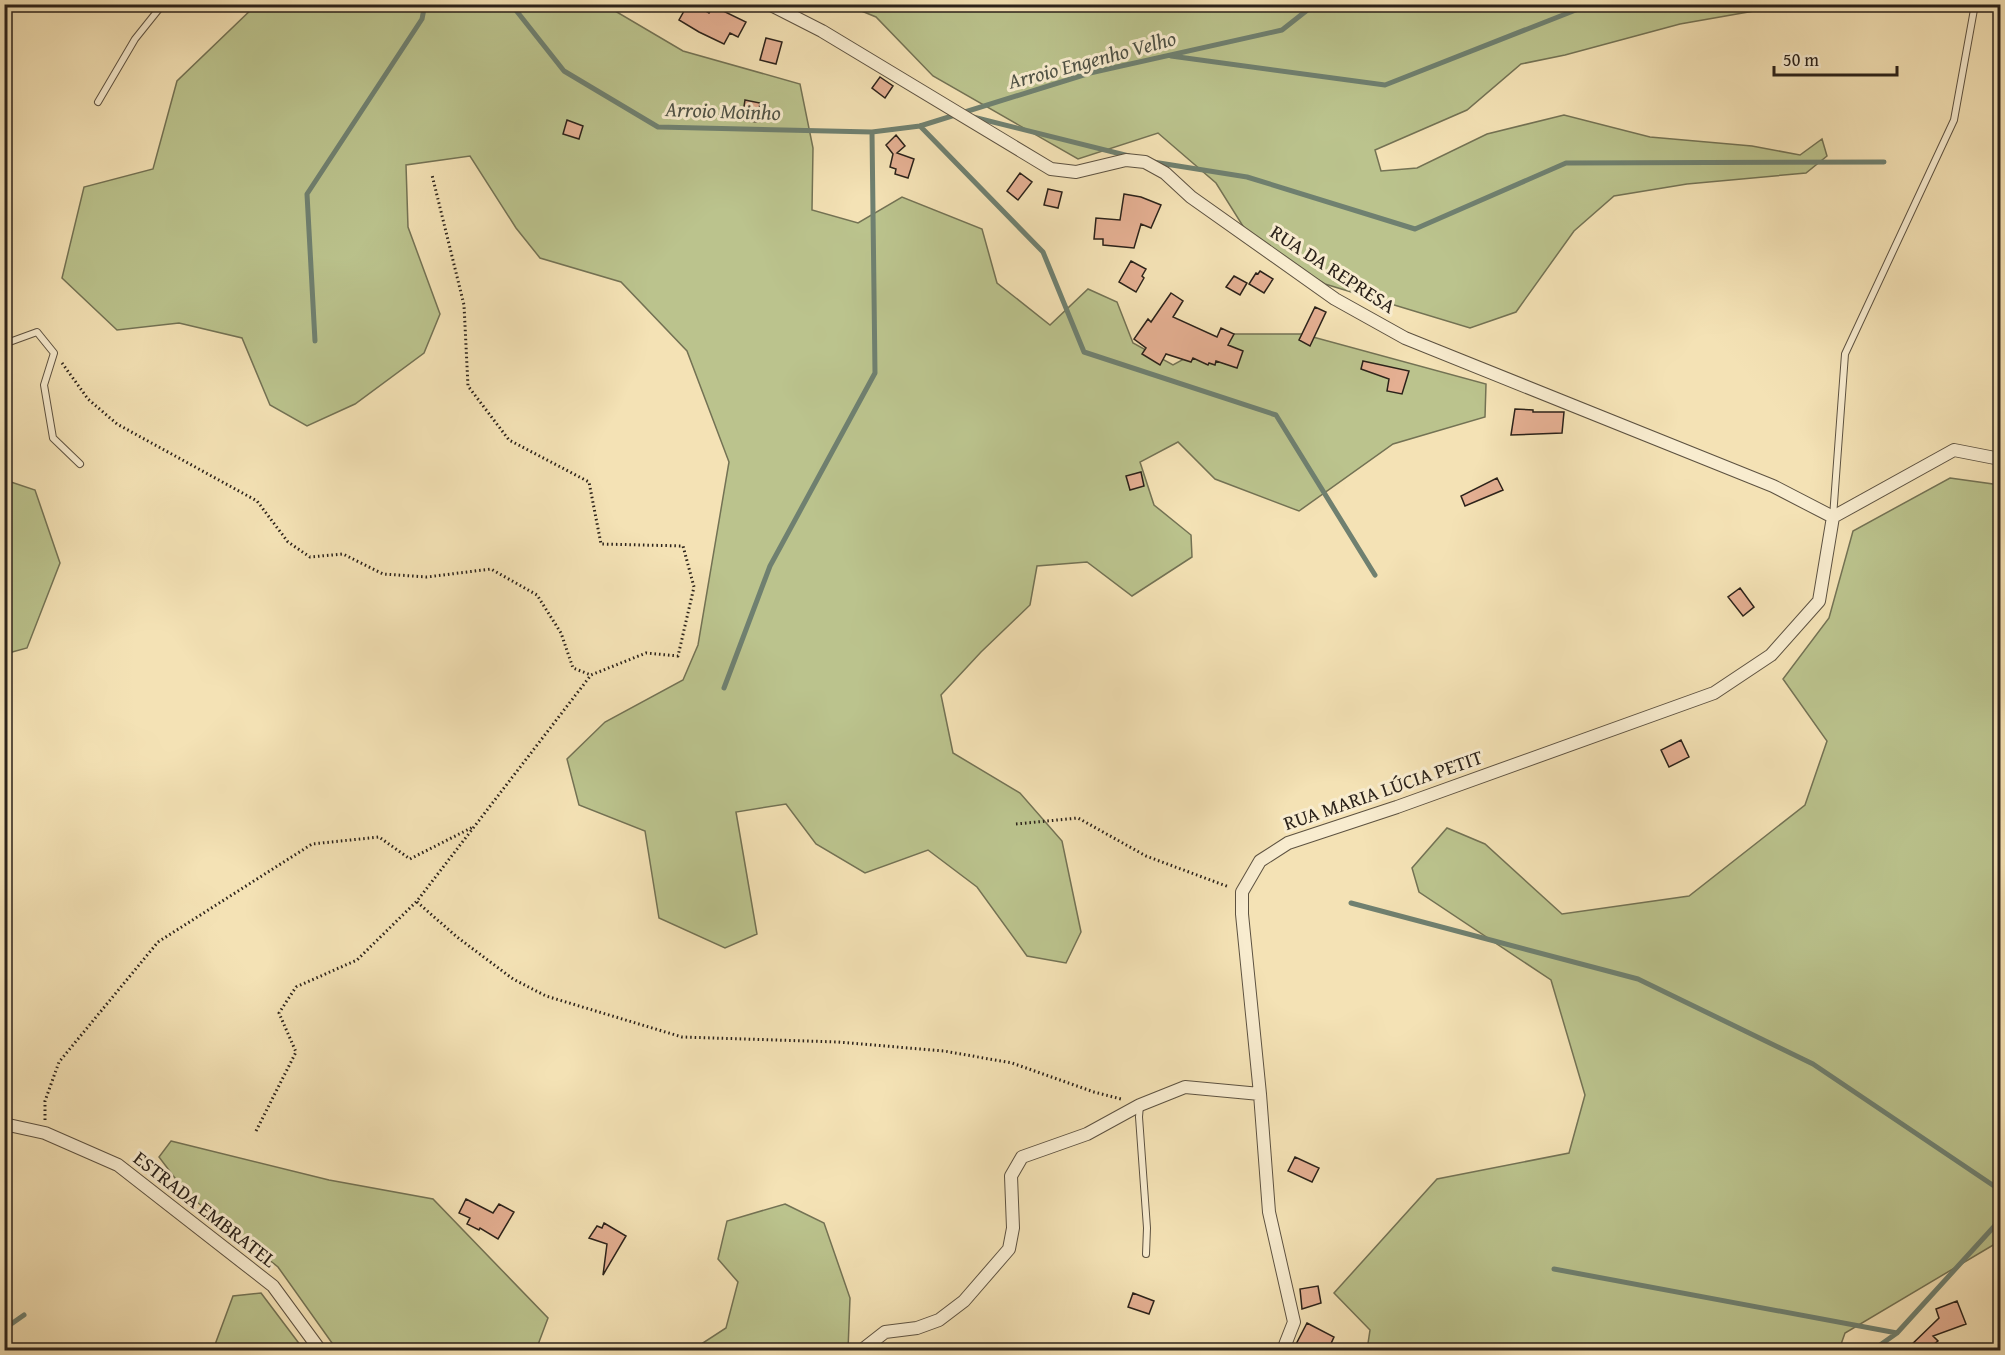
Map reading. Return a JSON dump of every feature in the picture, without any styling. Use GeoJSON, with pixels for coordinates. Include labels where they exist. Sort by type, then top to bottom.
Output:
{"type":"FeatureCollection","features":[{"type":"Feature","properties":{"kind":"street"},"geometry":{"type":"LineString","coordinates":[[4,15],[7,4]]}},
{"type":"Feature","properties":{"kind":"street","name":"RUA DA REPRESA"},"geometry":{"type":"LineString","coordinates":[[769,4],[822,31],[1051,169],[1077,172],[1126,160],[1145,162],[1165,173],[1191,196],[1335,298],[1406,338],[1773,486],[1833,518]]}},
{"type":"Feature","properties":{"kind":"street"},"geometry":{"type":"LineString","coordinates":[[1833,518],[1954,450],[2001,459]]}},
{"type":"Feature","properties":{"kind":"street","name":"RUA MARIA LÚCIA PETIT"},"geometry":{"type":"LineString","coordinates":[[1242,892],[1260,861],[1288,843],[1397,807],[1714,693],[1771,655],[1819,601],[1833,518]]}},
{"type":"Feature","properties":{"kind":"street"},"geometry":{"type":"LineString","coordinates":[[1242,892],[1242,914],[1269,1212],[1294,1322],[1282,1350]]}},
{"type":"Feature","properties":{"kind":"street"},"geometry":{"type":"LineString","coordinates":[[862,1350],[885,1332],[917,1328],[939,1320],[964,1301],[1009,1249],[1013,1228],[1011,1176],[1022,1157],[1087,1134],[1140,1104],[1185,1087],[1260,1094]]}},
{"type":"Feature","properties":{"kind":"street","name":"ESTRADA EMBRATEL"},"geometry":{"type":"LineString","coordinates":[[4,1124],[45,1133],[118,1165],[273,1286],[320,1350]]}},
{"type":"Feature","properties":{"kind":"lane"},"geometry":{"type":"LineString","coordinates":[[98,102],[135,39],[163,4]]}},
{"type":"Feature","properties":{"kind":"lane"},"geometry":{"type":"LineString","coordinates":[[1833,518],[1845,354],[1954,120],[1975,4]]}},
{"type":"Feature","properties":{"kind":"lane"},"geometry":{"type":"LineString","coordinates":[[4,344],[37,332],[54,353],[44,386],[53,438],[80,464]]}},
{"type":"Feature","properties":{"kind":"lane"},"geometry":{"type":"LineString","coordinates":[[1140,1104],[1147,1228],[1146,1254]]}},
{"type":"Feature","properties":{"kind":"path"},"geometry":{"type":"LineString","coordinates":[[256,1131],[297,1052],[279,1013],[296,987],[357,960],[417,901],[591,675],[646,653],[678,656],[694,587],[683,546],[601,544],[589,482],[509,440],[468,386],[464,306],[432,175]]}},
{"type":"Feature","properties":{"kind":"path"},"geometry":{"type":"LineString","coordinates":[[54,353],[88,399],[117,424],[257,501],[288,542],[310,557],[343,554],[383,574],[427,577],[491,569],[537,596],[561,633],[573,668],[591,675]]}},
{"type":"Feature","properties":{"kind":"path"},"geometry":{"type":"LineString","coordinates":[[1016,824],[1078,818],[1146,856],[1242,892]]}},
{"type":"Feature","properties":{"kind":"path"},"geometry":{"type":"LineString","coordinates":[[45,1133],[45,1101],[59,1062],[158,942],[312,844],[379,837],[410,859],[475,826]]}},
{"type":"Feature","properties":{"kind":"path"},"geometry":{"type":"LineString","coordinates":[[417,901],[457,937],[513,979],[546,996],[681,1037],[838,1042],[944,1051],[1012,1063],[1094,1092],[1140,1104]]}},
{"type":"Feature","properties":{"kind":"green space"},"geometry":{"type":"Polygon","coordinates":[[[256,5],[605,5],[683,51],[800,84],[813,148],[812,210],[858,223],[902,197],[982,229],[997,283],[1050,325],[1088,289],[1117,302],[1133,343],[1173,365],[1230,334],[1302,334],[1486,384],[1485,417],[1393,444],[1299,511],[1215,479],[1178,442],[1140,462],[1154,505],[1191,535],[1192,557],[1132,596],[1087,562],[1037,566],[1030,605],[941,695],[953,753],[1020,793],[1062,841],[1081,932],[1066,963],[1027,956],[977,887],[928,850],[865,873],[816,844],[786,804],[736,812],[757,934],[725,948],[659,918],[645,831],[579,805],[567,759],[605,722],[683,680],[698,645],[729,462],[687,351],[621,282],[540,258],[516,228],[470,156],[406,165],[408,227],[440,314],[424,353],[355,404],[307,426],[270,405],[242,338],[179,323],[117,330],[62,278],[84,187],[153,169],[177,81],[256,5]]]}},
{"type":"Feature","properties":{"kind":"green space"},"geometry":{"type":"Polygon","coordinates":[[[847,5],[1763,5],[1754,11],[1680,24],[1565,55],[1521,64],[1467,110],[1375,150],[1381,171],[1417,168],[1487,134],[1564,115],[1650,137],[1752,146],[1800,155],[1822,139],[1827,156],[1806,173],[1687,184],[1614,196],[1574,231],[1516,312],[1470,328],[1325,284],[1251,239],[1216,183],[1158,133],[1078,159],[933,76],[876,17],[847,5]]]}},
{"type":"Feature","properties":{"kind":"green space"},"geometry":{"type":"Polygon","coordinates":[[[1950,478],[2000,485],[2000,1241],[1845,1333],[1839,1350],[1367,1350],[1370,1330],[1334,1293],[1437,1179],[1569,1153],[1585,1095],[1551,980],[1419,892],[1412,868],[1447,828],[1485,844],[1562,914],[1689,896],[1805,805],[1827,741],[1783,679],[1829,618],[1853,531],[1950,478]]]}},
{"type":"Feature","properties":{"kind":"green space"},"geometry":{"type":"Polygon","coordinates":[[[5,480],[35,490],[60,563],[27,648],[5,654],[5,480]]]}},
{"type":"Feature","properties":{"kind":"green space"},"geometry":{"type":"Polygon","coordinates":[[[171,1141],[329,1180],[433,1199],[548,1318],[536,1350],[337,1350],[278,1267],[187,1194],[159,1157],[171,1141]]]}},
{"type":"Feature","properties":{"kind":"green space"},"geometry":{"type":"Polygon","coordinates":[[[785,1204],[824,1223],[850,1298],[848,1350],[692,1350],[726,1328],[738,1282],[718,1259],[727,1221],[785,1204]]]}},
{"type":"Feature","properties":{"kind":"green space"},"geometry":{"type":"Polygon","coordinates":[[[261,1293],[304,1350],[213,1350],[233,1296],[261,1293]]]}},
{"type":"Feature","properties":{"kind":"building"},"geometry":{"type":"Polygon","coordinates":[[[688,4],[694,4],[709,13],[713,6],[746,22],[738,37],[730,33],[724,44],[679,20],[688,4]]]}},
{"type":"Feature","properties":{"kind":"building"},"geometry":{"type":"Polygon","coordinates":[[[766,38],[782,42],[776,64],[760,60],[766,38]]]}},
{"type":"Feature","properties":{"kind":"building"},"geometry":{"type":"Polygon","coordinates":[[[880,77],[893,86],[885,98],[872,88],[880,77]]]}},
{"type":"Feature","properties":{"kind":"building"},"geometry":{"type":"Polygon","coordinates":[[[745,100],[760,103],[757,122],[742,120],[745,100]]]}},
{"type":"Feature","properties":{"kind":"building"},"geometry":{"type":"Polygon","coordinates":[[[567,120],[583,126],[579,139],[563,134],[567,120]]]}},
{"type":"Feature","properties":{"kind":"building"},"geometry":{"type":"Polygon","coordinates":[[[896,135],[905,146],[897,153],[914,159],[908,178],[895,174],[896,169],[890,167],[893,154],[886,145],[896,135]]]}},
{"type":"Feature","properties":{"kind":"building"},"geometry":{"type":"Polygon","coordinates":[[[1020,173],[1032,182],[1018,200],[1007,191],[1020,173]]]}},
{"type":"Feature","properties":{"kind":"building"},"geometry":{"type":"Polygon","coordinates":[[[1048,189],[1062,192],[1058,208],[1044,205],[1048,189]]]}},
{"type":"Feature","properties":{"kind":"building"},"geometry":{"type":"Polygon","coordinates":[[[1124,194],[1141,197],[1161,205],[1151,228],[1141,224],[1134,248],[1103,245],[1103,239],[1094,239],[1096,218],[1120,220],[1124,194]]]}},
{"type":"Feature","properties":{"kind":"building"},"geometry":{"type":"Polygon","coordinates":[[[1131,261],[1146,269],[1136,292],[1119,282],[1131,261]]]}},
{"type":"Feature","properties":{"kind":"building"},"geometry":{"type":"Polygon","coordinates":[[[1260,271],[1273,279],[1264,293],[1249,284],[1260,271]]]}},
{"type":"Feature","properties":{"kind":"building"},"geometry":{"type":"Polygon","coordinates":[[[1234,276],[1247,283],[1240,295],[1226,287],[1234,276]]]}},
{"type":"Feature","properties":{"kind":"building"},"geometry":{"type":"Polygon","coordinates":[[[1171,293],[1183,301],[1173,317],[1217,337],[1221,328],[1234,334],[1228,345],[1243,351],[1237,368],[1216,361],[1215,365],[1209,363],[1208,365],[1193,358],[1191,362],[1166,354],[1160,365],[1142,354],[1146,348],[1134,339],[1148,319],[1151,322],[1171,293]]]}},
{"type":"Feature","properties":{"kind":"building"},"geometry":{"type":"Polygon","coordinates":[[[1315,307],[1326,312],[1310,346],[1299,340],[1315,307]]]}},
{"type":"Feature","properties":{"kind":"building"},"geometry":{"type":"Polygon","coordinates":[[[1363,361],[1409,371],[1402,394],[1387,391],[1389,379],[1361,369],[1363,361]]]}},
{"type":"Feature","properties":{"kind":"building"},"geometry":{"type":"Polygon","coordinates":[[[1515,409],[1533,410],[1533,412],[1564,412],[1562,433],[1511,435],[1515,409]]]}},
{"type":"Feature","properties":{"kind":"building"},"geometry":{"type":"Polygon","coordinates":[[[1141,472],[1144,486],[1130,490],[1126,476],[1141,472]]]}},
{"type":"Feature","properties":{"kind":"building"},"geometry":{"type":"Polygon","coordinates":[[[1497,478],[1503,490],[1465,506],[1461,496],[1497,478]]]}},
{"type":"Feature","properties":{"kind":"building"},"geometry":{"type":"Polygon","coordinates":[[[1740,588],[1754,607],[1743,616],[1728,597],[1740,588]]]}},
{"type":"Feature","properties":{"kind":"building"},"geometry":{"type":"Polygon","coordinates":[[[1681,740],[1689,757],[1669,767],[1661,750],[1681,740]]]}},
{"type":"Feature","properties":{"kind":"building"},"geometry":{"type":"Polygon","coordinates":[[[1295,1157],[1319,1168],[1312,1182],[1288,1171],[1295,1157]]]}},
{"type":"Feature","properties":{"kind":"building"},"geometry":{"type":"Polygon","coordinates":[[[466,1199],[493,1213],[499,1204],[514,1212],[498,1239],[480,1228],[479,1230],[467,1224],[470,1218],[459,1213],[466,1199]]]}},
{"type":"Feature","properties":{"kind":"building"},"geometry":{"type":"Polygon","coordinates":[[[604,1223],[626,1236],[603,1275],[607,1244],[589,1238],[597,1226],[602,1228],[604,1223]]]}},
{"type":"Feature","properties":{"kind":"building"},"geometry":{"type":"Polygon","coordinates":[[[1318,1286],[1321,1303],[1302,1309],[1300,1289],[1318,1286]]]}},
{"type":"Feature","properties":{"kind":"building"},"geometry":{"type":"Polygon","coordinates":[[[1133,1293],[1154,1301],[1149,1314],[1128,1307],[1133,1293]]]}},
{"type":"Feature","properties":{"kind":"building"},"geometry":{"type":"Polygon","coordinates":[[[1957,1301],[1966,1324],[1933,1336],[1938,1341],[1934,1344],[1940,1350],[1906,1350],[1939,1318],[1936,1309],[1957,1301]]]}},
{"type":"Feature","properties":{"kind":"building"},"geometry":{"type":"Polygon","coordinates":[[[1307,1323],[1334,1337],[1328,1350],[1293,1350],[1307,1323]]]}},
{"type":"Feature","properties":{"kind":"waterway"},"geometry":{"type":"LineString","coordinates":[[315,341],[307,194],[422,19],[425,4]]}},
{"type":"Feature","properties":{"kind":"waterway","name":"Arroio Engenho Velho"},"geometry":{"type":"LineString","coordinates":[[511,4],[564,71],[658,127],[872,132],[920,126],[1090,73],[1282,30],[1315,4]]}},
{"type":"Feature","properties":{"kind":"waterway"},"geometry":{"type":"LineString","coordinates":[[1171,56],[1385,85],[1591,4]]}},
{"type":"Feature","properties":{"kind":"waterway"},"geometry":{"type":"LineString","coordinates":[[973,117],[1129,156]]}},
{"type":"Feature","properties":{"kind":"waterway"},"geometry":{"type":"LineString","coordinates":[[920,126],[1043,252],[1084,352],[1276,415],[1375,575]]}},
{"type":"Feature","properties":{"kind":"waterway"},"geometry":{"type":"LineString","coordinates":[[724,688],[770,566],[875,373],[872,132]]}},
{"type":"Feature","properties":{"kind":"waterway"},"geometry":{"type":"LineString","coordinates":[[1153,162],[1247,177],[1415,229],[1566,163],[1884,162]]}},
{"type":"Feature","properties":{"kind":"waterway"},"geometry":{"type":"LineString","coordinates":[[1351,903],[1638,979],[1813,1064],[2000,1190]]}},
{"type":"Feature","properties":{"kind":"waterway"},"geometry":{"type":"LineString","coordinates":[[1873,1350],[1897,1333],[2000,1220]]}},
{"type":"Feature","properties":{"kind":"waterway"},"geometry":{"type":"LineString","coordinates":[[1554,1269],[1897,1333]]}},
{"type":"Feature","properties":{"kind":"waterway"},"geometry":{"type":"LineString","coordinates":[[4,1329],[24,1315]]}},
{"type":"Feature","properties":{"kind":"water label","name":"Arroio Moinho"},"geometry":{"type":"Point","coordinates":[723,111]}}]}
